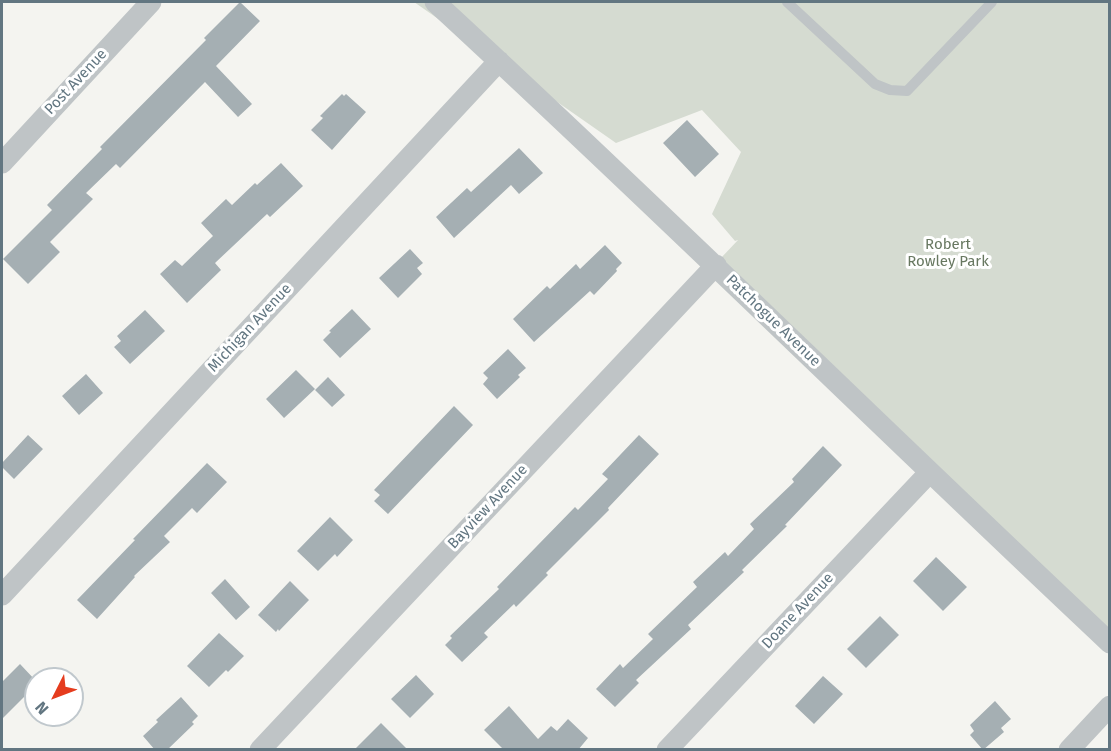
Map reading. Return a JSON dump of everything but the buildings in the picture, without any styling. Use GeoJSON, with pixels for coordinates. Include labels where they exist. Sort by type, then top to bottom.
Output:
{"type":"FeatureCollection","features":[{"type":"Feature","properties":{"kind":"street","name":"Post Avenue"},"geometry":{"type":"LineString","coordinates":[[2,163],[151,2]]}},
{"type":"Feature","properties":{"kind":"street","name":"Patchogue Avenue"},"geometry":{"type":"LineString","coordinates":[[435,2],[716,265],[929,473],[1110,642]]}},
{"type":"Feature","properties":{"kind":"street","name":"Michigan Avenue"},"geometry":{"type":"LineString","coordinates":[[2,595],[499,61]]}},
{"type":"Feature","properties":{"kind":"street","name":"Bayview Avenue"},"geometry":{"type":"LineString","coordinates":[[260,750],[716,265]]}},
{"type":"Feature","properties":{"kind":"street","name":"Doane Avenue"},"geometry":{"type":"LineString","coordinates":[[667,750],[929,473]]}},
{"type":"Feature","properties":{"kind":"street"},"geometry":{"type":"LineString","coordinates":[[1069,750],[1110,706]]}},
{"type":"Feature","properties":{"kind":"lane"},"geometry":{"type":"LineString","coordinates":[[787,2],[875,84],[890,90],[907,91],[992,2]]}},
{"type":"Feature","properties":{"kind":"green space","name":"Robert Rowley Park"},"geometry":{"type":"Polygon","coordinates":[[[414,2],[1109,2],[1109,630],[721,258],[738,240],[735,241],[712,214],[741,152],[702,110],[616,143],[414,2]]]}}]}
